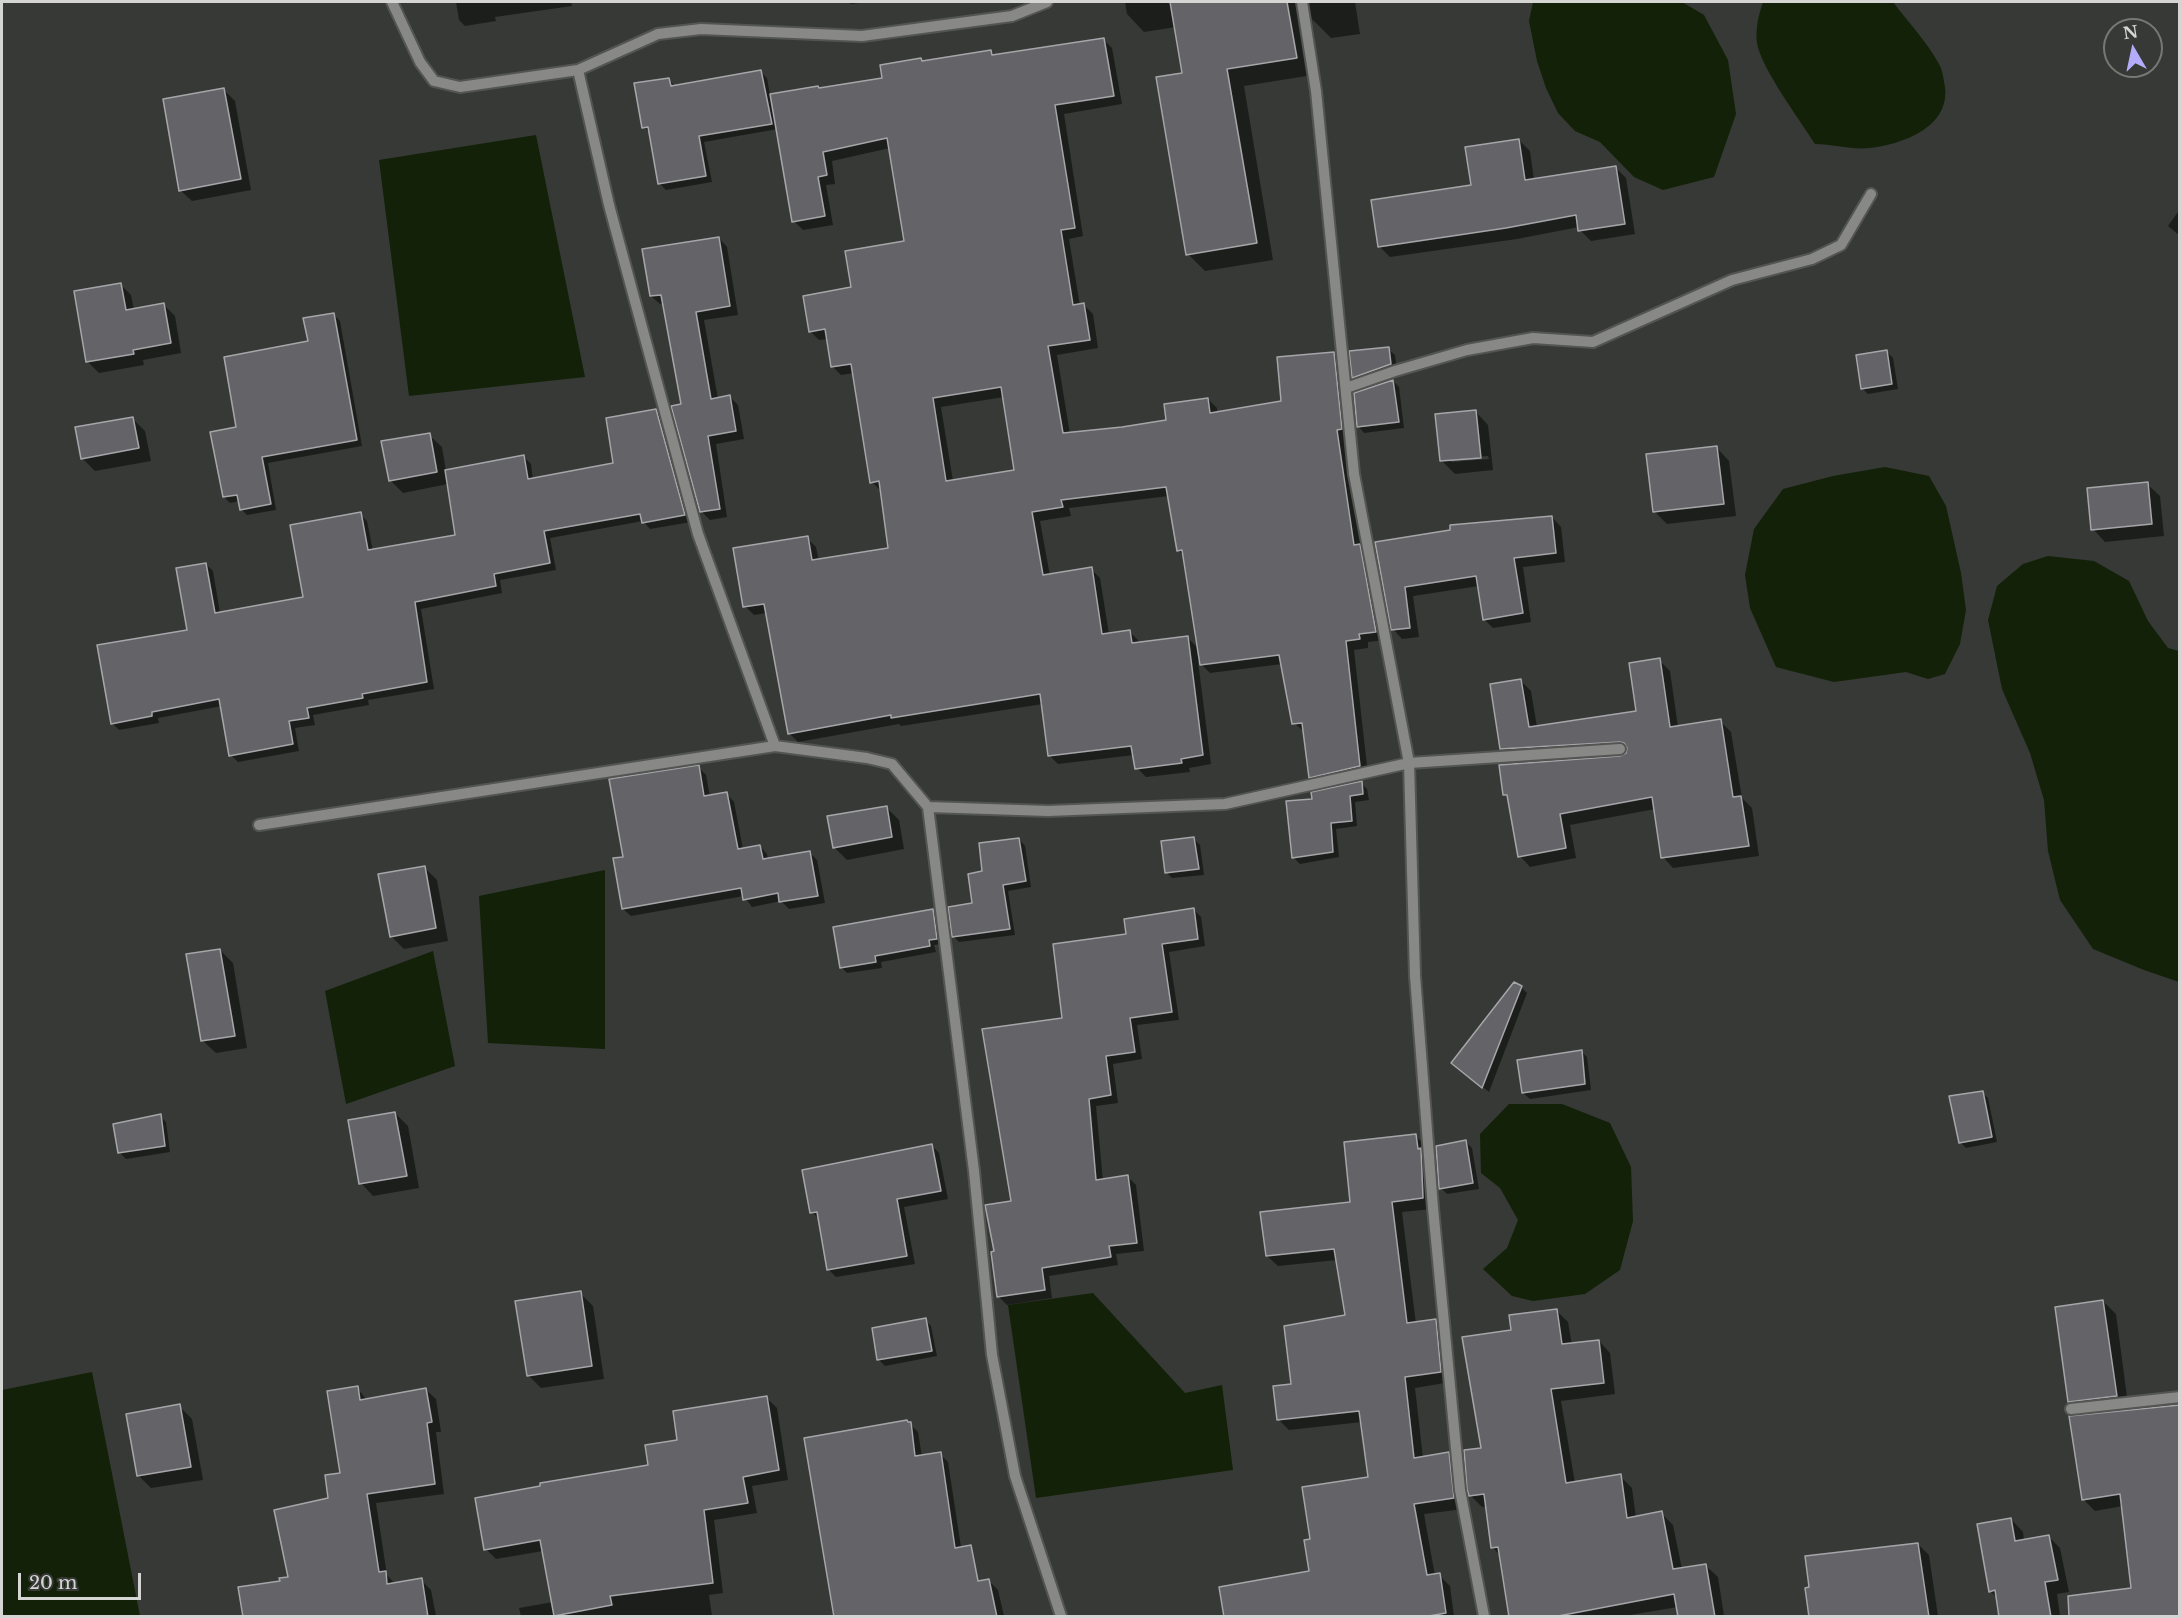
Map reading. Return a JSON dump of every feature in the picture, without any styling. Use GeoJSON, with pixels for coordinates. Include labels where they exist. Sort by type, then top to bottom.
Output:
{"type":"FeatureCollection","features":[{"type":"Feature","properties":{"kind":"street"},"geometry":{"type":"LineString","coordinates":[[392,2],[420,62],[434,81],[460,87],[579,70],[658,34],[701,29],[862,36],[1011,16],[1047,2]]}},
{"type":"Feature","properties":{"kind":"street"},"geometry":{"type":"LineString","coordinates":[[1302,2],[1316,91],[1354,474],[1409,763],[1415,976],[1433,1208],[1461,1490],[1484,1617]]}},
{"type":"Feature","properties":{"kind":"street"},"geometry":{"type":"LineString","coordinates":[[579,70],[609,205],[698,534],[775,746]]}},
{"type":"Feature","properties":{"kind":"street"},"geometry":{"type":"LineString","coordinates":[[1346,388],[1467,350],[1533,338],[1593,342],[1732,280],[1812,260],[1841,245],[1871,194]]}},
{"type":"Feature","properties":{"kind":"street"},"geometry":{"type":"LineString","coordinates":[[259,825],[775,746],[867,758],[892,764],[928,807],[974,1170],[992,1355],[1015,1476],[1061,1617]]}},
{"type":"Feature","properties":{"kind":"street"},"geometry":{"type":"LineString","coordinates":[[928,807],[1048,811],[1225,804],[1409,763],[1620,748]]}},
{"type":"Feature","properties":{"kind":"street"},"geometry":{"type":"LineString","coordinates":[[2071,1409],[2180,1397]]}},
{"type":"Feature","properties":{"kind":"shaded area"},"geometry":{"type":"Polygon","coordinates":[[[1533,2],[1682,2],[1704,15],[1728,60],[1736,114],[1714,177],[1663,190],[1634,177],[1600,142],[1575,131],[1558,113],[1537,61],[1529,21],[1533,2]]]}},
{"type":"Feature","properties":{"kind":"shaded area"},"geometry":{"type":"Polygon","coordinates":[[[1763,2],[1893,2],[1940,66],[1945,97],[1942,110],[1924,130],[1884,146],[1849,148],[1815,144],[1773,80],[1760,54],[1757,32],[1763,2]]]}},
{"type":"Feature","properties":{"kind":"shaded area"},"geometry":{"type":"Polygon","coordinates":[[[536,135],[585,377],[409,396],[379,160],[536,135]]]}},
{"type":"Feature","properties":{"kind":"shaded area"},"geometry":{"type":"Polygon","coordinates":[[[1885,467],[1929,476],[1946,506],[1961,573],[1966,610],[1960,644],[1945,674],[1928,679],[1906,672],[1834,682],[1776,667],[1750,608],[1745,575],[1754,529],[1783,489],[1833,476],[1885,467]]]}},
{"type":"Feature","properties":{"kind":"shaded area"},"geometry":{"type":"Polygon","coordinates":[[[2048,556],[2094,561],[2129,581],[2148,621],[2168,648],[2179,651],[2179,982],[2093,949],[2060,900],[2048,851],[2044,800],[2030,753],[2002,689],[1988,620],[1997,586],[2023,564],[2048,556]]]}},
{"type":"Feature","properties":{"kind":"shaded area"},"geometry":{"type":"Polygon","coordinates":[[[605,870],[605,1049],[488,1043],[479,896],[605,870]]]}},
{"type":"Feature","properties":{"kind":"shaded area"},"geometry":{"type":"Polygon","coordinates":[[[433,951],[455,1066],[346,1104],[325,991],[433,951]]]}},
{"type":"Feature","properties":{"kind":"shaded area"},"geometry":{"type":"Polygon","coordinates":[[[1509,1104],[1562,1104],[1610,1123],[1631,1167],[1633,1221],[1620,1270],[1585,1294],[1533,1301],[1512,1296],[1483,1269],[1507,1248],[1518,1220],[1500,1188],[1481,1173],[1480,1134],[1509,1104]]]}},
{"type":"Feature","properties":{"kind":"shaded area"},"geometry":{"type":"Polygon","coordinates":[[[1093,1293],[1185,1393],[1222,1385],[1233,1470],[1036,1498],[1008,1305],[1093,1293]]]}},
{"type":"Feature","properties":{"kind":"shaded area"},"geometry":{"type":"Polygon","coordinates":[[[92,1372],[140,1616],[2,1616],[2,1390],[92,1372]]]}},
{"type":"Feature","properties":{"kind":"building"},"geometry":{"type":"Polygon","coordinates":[[[1170,2],[1287,2],[1297,58],[1227,69],[1257,243],[1186,255],[1156,77],[1182,73],[1170,2]]]}},
{"type":"Feature","properties":{"kind":"building"},"geometry":{"type":"Polygon","coordinates":[[[1104,38],[1114,96],[1055,105],[1075,228],[1061,230],[1073,305],[1084,303],[1090,340],[1048,346],[1063,433],[1166,420],[1164,404],[1208,398],[1210,413],[1281,401],[1277,357],[1334,352],[1342,429],[1337,430],[1354,545],[1360,544],[1376,632],[1359,634],[1360,639],[1346,641],[1360,766],[1309,778],[1302,723],[1292,724],[1279,655],[1200,665],[1182,550],[1177,551],[1166,487],[1061,500],[1063,507],[1032,512],[1043,575],[1092,567],[1102,634],[1130,630],[1132,643],[1188,636],[1203,755],[1181,759],[1182,763],[1135,769],[1131,746],[1048,756],[1040,694],[891,718],[891,715],[788,734],[764,604],[743,607],[733,548],[808,536],[812,560],[888,548],[879,481],[870,483],[851,364],[831,367],[825,329],[809,332],[803,296],[851,287],[845,251],[904,241],[887,138],[823,152],[827,175],[818,177],[825,216],[792,222],[770,94],[882,78],[880,65],[991,50],[992,55],[1104,38]],[[1001,387],[933,398],[946,481],[1014,470],[1001,387]]]}},
{"type":"Feature","properties":{"kind":"building"},"geometry":{"type":"Polygon","coordinates":[[[761,70],[772,124],[699,136],[706,176],[658,184],[648,127],[642,128],[634,83],[669,78],[671,86],[761,70]]]}},
{"type":"Feature","properties":{"kind":"building"},"geometry":{"type":"Polygon","coordinates":[[[224,88],[241,179],[179,191],[163,99],[224,88]]]}},
{"type":"Feature","properties":{"kind":"building"},"geometry":{"type":"Polygon","coordinates":[[[1519,139],[1525,180],[1616,166],[1625,224],[1578,231],[1576,215],[1378,247],[1371,200],[1471,185],[1465,147],[1519,139]]]}},
{"type":"Feature","properties":{"kind":"building"},"geometry":{"type":"Polygon","coordinates":[[[719,237],[730,306],[696,312],[711,399],[730,395],[736,431],[708,436],[720,509],[700,512],[671,406],[681,404],[661,295],[650,296],[642,249],[719,237]]]}},
{"type":"Feature","properties":{"kind":"building"},"geometry":{"type":"Polygon","coordinates":[[[121,283],[126,310],[164,303],[171,343],[133,350],[134,354],[86,362],[74,291],[121,283]]]}},
{"type":"Feature","properties":{"kind":"building"},"geometry":{"type":"Polygon","coordinates":[[[334,313],[357,440],[262,457],[271,504],[240,510],[237,495],[223,497],[210,432],[236,427],[224,357],[308,341],[303,318],[334,313]]]}},
{"type":"Feature","properties":{"kind":"building"},"geometry":{"type":"Polygon","coordinates":[[[1389,347],[1391,364],[1352,378],[1349,351],[1389,347]]]}},
{"type":"Feature","properties":{"kind":"building"},"geometry":{"type":"Polygon","coordinates":[[[1887,350],[1892,384],[1861,389],[1856,355],[1887,350]]]}},
{"type":"Feature","properties":{"kind":"building"},"geometry":{"type":"Polygon","coordinates":[[[1393,380],[1399,422],[1357,427],[1354,393],[1393,380]]]}},
{"type":"Feature","properties":{"kind":"building"},"geometry":{"type":"Polygon","coordinates":[[[656,409],[685,515],[642,523],[640,514],[544,531],[550,563],[494,574],[496,586],[415,602],[427,682],[362,694],[363,698],[307,708],[309,718],[289,721],[293,744],[229,756],[219,699],[152,712],[152,716],[111,724],[97,645],[187,630],[176,568],[206,563],[215,613],[303,597],[290,525],[361,512],[368,550],[455,535],[445,470],[524,455],[528,479],[613,463],[606,418],[656,409]]]}},
{"type":"Feature","properties":{"kind":"building"},"geometry":{"type":"Polygon","coordinates":[[[1476,410],[1481,458],[1440,461],[1435,414],[1476,410]]]}},
{"type":"Feature","properties":{"kind":"building"},"geometry":{"type":"Polygon","coordinates":[[[133,417],[139,448],[81,459],[75,427],[133,417]]]}},
{"type":"Feature","properties":{"kind":"building"},"geometry":{"type":"Polygon","coordinates":[[[430,433],[437,472],[389,481],[381,441],[430,433]]]}},
{"type":"Feature","properties":{"kind":"building"},"geometry":{"type":"Polygon","coordinates":[[[1717,446],[1724,504],[1653,512],[1646,454],[1717,446]]]}},
{"type":"Feature","properties":{"kind":"building"},"geometry":{"type":"Polygon","coordinates":[[[2148,482],[2152,524],[2091,530],[2087,488],[2148,482]]]}},
{"type":"Feature","properties":{"kind":"building"},"geometry":{"type":"Polygon","coordinates":[[[1552,516],[1556,553],[1514,558],[1523,613],[1483,620],[1476,576],[1405,587],[1410,628],[1391,630],[1375,542],[1450,530],[1450,525],[1552,516]]]}},
{"type":"Feature","properties":{"kind":"building"},"geometry":{"type":"Polygon","coordinates":[[[1660,658],[1670,727],[1721,719],[1733,797],[1741,796],[1749,846],[1661,858],[1652,797],[1560,814],[1566,848],[1518,857],[1507,795],[1503,795],[1499,765],[1620,756],[1626,753],[1627,748],[1624,743],[1620,742],[1500,749],[1490,684],[1521,679],[1529,727],[1636,711],[1629,663],[1660,658]]]}},
{"type":"Feature","properties":{"kind":"building"},"geometry":{"type":"Polygon","coordinates":[[[699,765],[704,796],[727,792],[738,849],[760,845],[763,859],[810,851],[818,896],[779,902],[778,893],[743,900],[741,888],[622,909],[613,858],[623,857],[609,779],[699,765]]]}},
{"type":"Feature","properties":{"kind":"building"},"geometry":{"type":"Polygon","coordinates":[[[1362,781],[1363,794],[1350,796],[1352,821],[1331,823],[1333,852],[1292,858],[1286,801],[1312,799],[1311,792],[1362,781]]]}},
{"type":"Feature","properties":{"kind":"building"},"geometry":{"type":"Polygon","coordinates":[[[887,806],[892,837],[833,848],[827,816],[887,806]]]}},
{"type":"Feature","properties":{"kind":"building"},"geometry":{"type":"Polygon","coordinates":[[[1194,837],[1199,869],[1165,873],[1161,841],[1194,837]]]}},
{"type":"Feature","properties":{"kind":"building"},"geometry":{"type":"Polygon","coordinates":[[[1019,838],[1026,881],[1003,885],[1010,929],[952,937],[948,907],[972,903],[968,874],[982,871],[979,843],[1019,838]]]}},
{"type":"Feature","properties":{"kind":"building"},"geometry":{"type":"Polygon","coordinates":[[[425,866],[436,928],[390,937],[378,874],[425,866]]]}},
{"type":"Feature","properties":{"kind":"building"},"geometry":{"type":"Polygon","coordinates":[[[1194,908],[1198,939],[1162,944],[1172,1012],[1130,1018],[1135,1052],[1106,1056],[1111,1095],[1089,1099],[1096,1180],[1128,1175],[1137,1243],[1109,1246],[1111,1257],[1042,1268],[1045,1290],[997,1297],[991,1252],[994,1251],[985,1205],[1011,1201],[982,1029],[1062,1018],[1053,944],[1126,934],[1124,919],[1194,908]]]}},
{"type":"Feature","properties":{"kind":"building"},"geometry":{"type":"Polygon","coordinates":[[[933,909],[937,939],[929,940],[930,946],[875,956],[876,962],[840,968],[833,927],[933,909]]]}},
{"type":"Feature","properties":{"kind":"building"},"geometry":{"type":"Polygon","coordinates":[[[220,949],[235,1036],[201,1041],[186,954],[220,949]]]}},
{"type":"Feature","properties":{"kind":"building"},"geometry":{"type":"Polygon","coordinates":[[[1514,982],[1522,986],[1482,1088],[1451,1063],[1514,982]]]}},
{"type":"Feature","properties":{"kind":"building"},"geometry":{"type":"Polygon","coordinates":[[[1582,1050],[1585,1084],[1522,1093],[1517,1060],[1582,1050]]]}},
{"type":"Feature","properties":{"kind":"building"},"geometry":{"type":"Polygon","coordinates":[[[1983,1091],[1992,1137],[1959,1143],[1949,1096],[1983,1091]]]}},
{"type":"Feature","properties":{"kind":"building"},"geometry":{"type":"Polygon","coordinates":[[[395,1112],[407,1176],[359,1184],[348,1120],[395,1112]]]}},
{"type":"Feature","properties":{"kind":"building"},"geometry":{"type":"Polygon","coordinates":[[[161,1114],[165,1146],[118,1153],[113,1124],[161,1114]]]}},
{"type":"Feature","properties":{"kind":"building"},"geometry":{"type":"Polygon","coordinates":[[[1416,1134],[1418,1149],[1421,1148],[1423,1198],[1392,1202],[1407,1323],[1436,1319],[1441,1372],[1405,1377],[1414,1458],[1449,1452],[1454,1498],[1414,1504],[1427,1575],[1440,1573],[1446,1613],[1423,1617],[1224,1617],[1219,1587],[1309,1571],[1304,1540],[1310,1539],[1302,1487],[1368,1477],[1359,1411],[1277,1420],[1273,1386],[1291,1384],[1284,1326],[1345,1315],[1334,1249],[1266,1256],[1260,1212],[1350,1202],[1344,1142],[1416,1134]]]}},
{"type":"Feature","properties":{"kind":"building"},"geometry":{"type":"Polygon","coordinates":[[[1466,1140],[1473,1183],[1439,1189],[1436,1146],[1466,1140]]]}},
{"type":"Feature","properties":{"kind":"building"},"geometry":{"type":"Polygon","coordinates":[[[932,1144],[941,1191],[897,1199],[907,1256],[827,1270],[817,1212],[810,1213],[802,1170],[932,1144]]]}},
{"type":"Feature","properties":{"kind":"building"},"geometry":{"type":"Polygon","coordinates":[[[581,1291],[592,1366],[527,1376],[515,1301],[581,1291]]]}},
{"type":"Feature","properties":{"kind":"building"},"geometry":{"type":"Polygon","coordinates":[[[2103,1300],[2117,1396],[2068,1402],[2055,1307],[2103,1300]]]}},
{"type":"Feature","properties":{"kind":"building"},"geometry":{"type":"Polygon","coordinates":[[[1557,1309],[1562,1344],[1599,1340],[1604,1383],[1551,1389],[1566,1483],[1621,1474],[1627,1518],[1662,1511],[1673,1569],[1706,1564],[1715,1617],[1678,1617],[1674,1594],[1553,1617],[1509,1617],[1498,1547],[1491,1548],[1484,1494],[1469,1496],[1467,1489],[1464,1450],[1481,1448],[1462,1337],[1511,1330],[1509,1315],[1557,1309]]]}},
{"type":"Feature","properties":{"kind":"building"},"geometry":{"type":"Polygon","coordinates":[[[926,1318],[932,1351],[877,1360],[872,1328],[926,1318]]]}},
{"type":"Feature","properties":{"kind":"building"},"geometry":{"type":"Polygon","coordinates":[[[358,1386],[360,1400],[426,1388],[432,1422],[427,1423],[435,1484],[367,1494],[379,1572],[386,1571],[387,1584],[422,1578],[428,1617],[243,1617],[238,1587],[280,1581],[279,1578],[288,1577],[274,1510],[328,1498],[325,1475],[340,1473],[327,1391],[358,1386]]]}},
{"type":"Feature","properties":{"kind":"building"},"geometry":{"type":"Polygon","coordinates":[[[767,1396],[779,1470],[743,1477],[748,1503],[704,1510],[713,1583],[610,1596],[612,1605],[554,1616],[540,1540],[484,1550],[475,1498],[540,1486],[540,1483],[648,1465],[645,1445],[677,1440],[673,1411],[767,1396]]]}},
{"type":"Feature","properties":{"kind":"building"},"geometry":{"type":"Polygon","coordinates":[[[180,1404],[191,1467],[137,1476],[126,1414],[180,1404]]]}},
{"type":"Feature","properties":{"kind":"building"},"geometry":{"type":"Polygon","coordinates":[[[2180,1405],[2180,1617],[2069,1617],[2068,1596],[2131,1588],[2120,1494],[2082,1500],[2069,1416],[2180,1405]]]}},
{"type":"Feature","properties":{"kind":"building"},"geometry":{"type":"Polygon","coordinates":[[[907,1420],[911,1422],[915,1456],[941,1452],[955,1548],[971,1545],[978,1581],[989,1579],[997,1617],[834,1617],[804,1438],[907,1420]]]}},
{"type":"Feature","properties":{"kind":"building"},"geometry":{"type":"Polygon","coordinates":[[[2011,1518],[2015,1541],[2049,1535],[2058,1580],[2045,1582],[2051,1617],[1999,1617],[1995,1590],[1989,1592],[1977,1524],[2011,1518]]]}},
{"type":"Feature","properties":{"kind":"building"},"geometry":{"type":"Polygon","coordinates":[[[1918,1543],[1929,1617],[1809,1617],[1805,1588],[1809,1587],[1805,1556],[1918,1543]]]}}]}
